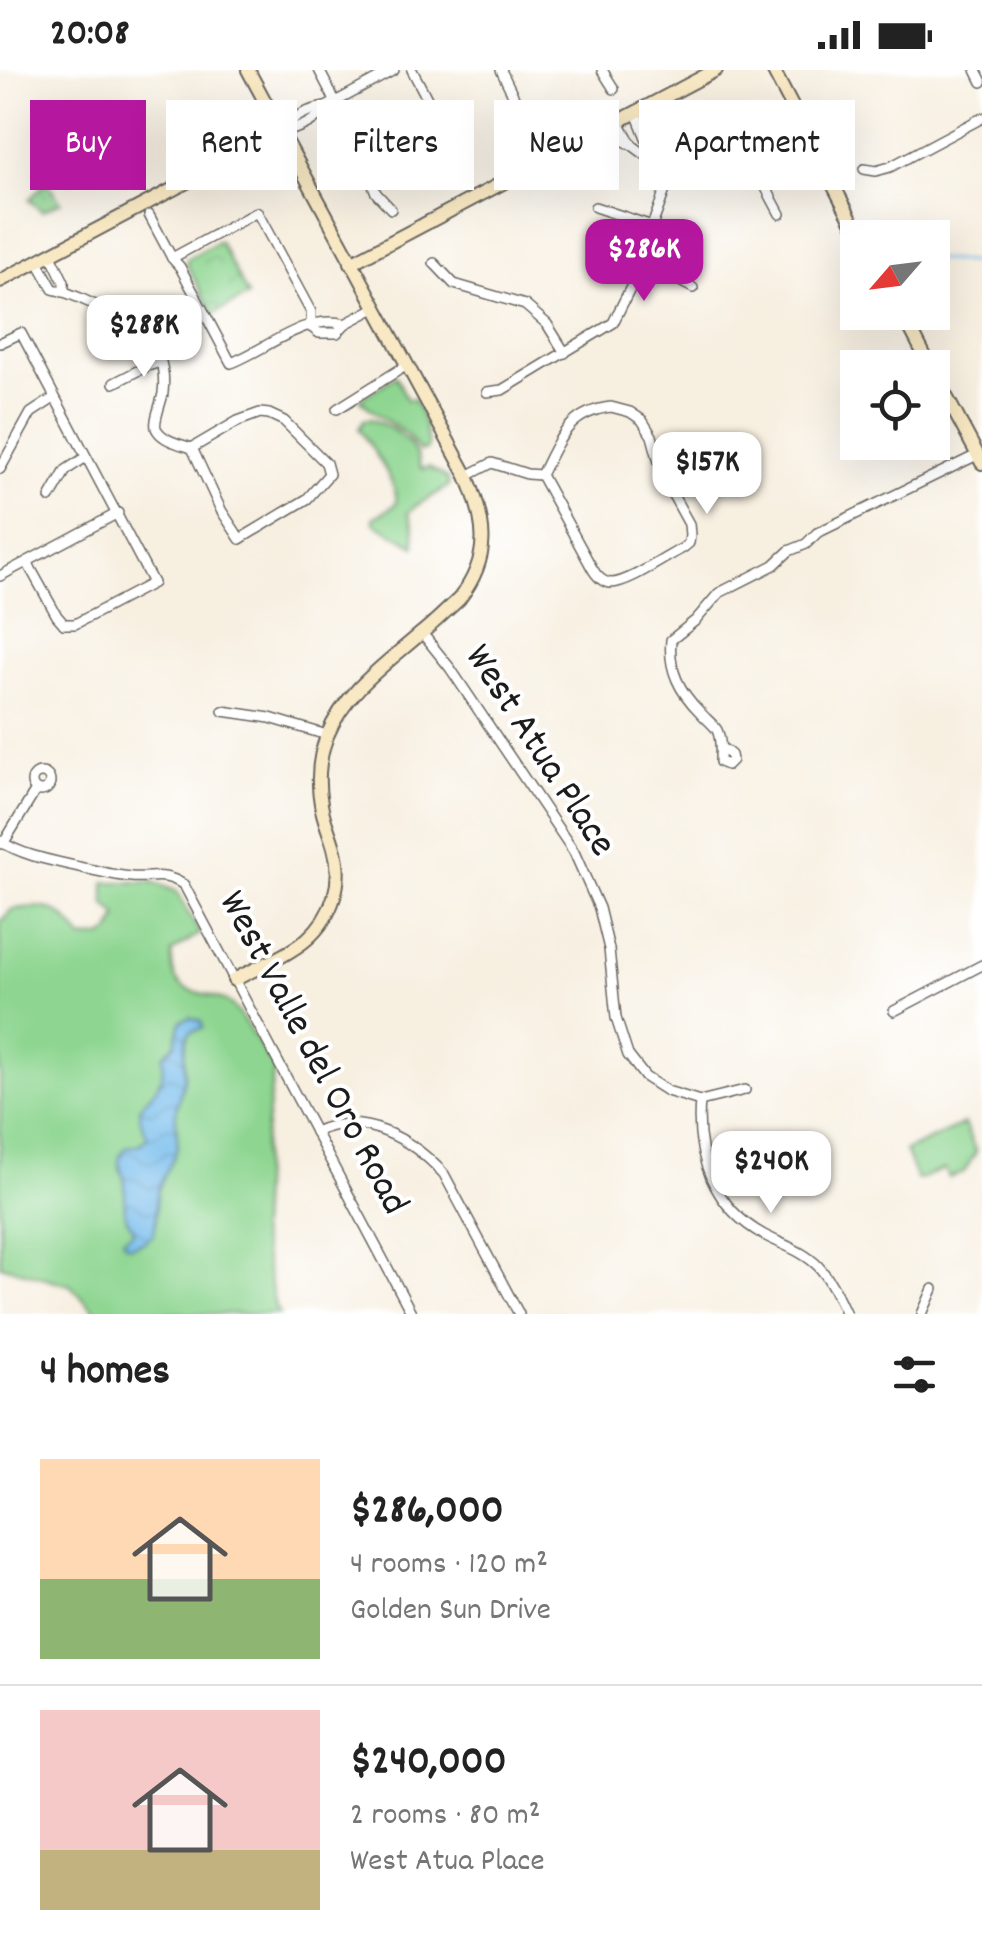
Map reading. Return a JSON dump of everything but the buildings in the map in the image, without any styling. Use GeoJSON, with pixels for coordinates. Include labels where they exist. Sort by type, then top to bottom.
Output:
{"type":"FeatureCollection","features":[{"type":"Feature","properties":{"kind":"street"},"geometry":{"type":"LineString","coordinates":[[248,70],[264,100]]}},
{"type":"Feature","properties":{"kind":"street"},"geometry":{"type":"LineString","coordinates":[[319,70],[329,100]]}},
{"type":"Feature","properties":{"kind":"street"},"geometry":{"type":"LineString","coordinates":[[338,100],[394,70]]}},
{"type":"Feature","properties":{"kind":"street"},"geometry":{"type":"LineString","coordinates":[[412,70],[428,100]]}},
{"type":"Feature","properties":{"kind":"street"},"geometry":{"type":"LineString","coordinates":[[501,70],[516,100]]}},
{"type":"Feature","properties":{"kind":"street"},"geometry":{"type":"LineString","coordinates":[[602,70],[614,89]]}},
{"type":"Feature","properties":{"kind":"street"},"geometry":{"type":"LineString","coordinates":[[619,122],[716,70]]}},
{"type":"Feature","properties":{"kind":"street"},"geometry":{"type":"LineString","coordinates":[[773,70],[852,220]]}},
{"type":"Feature","properties":{"kind":"street"},"geometry":{"type":"LineString","coordinates":[[976,70],[982,82]]}},
{"type":"Feature","properties":{"kind":"street"},"geometry":{"type":"LineString","coordinates":[[636,113],[639,121]]}},
{"type":"Feature","properties":{"kind":"street"},"geometry":{"type":"LineString","coordinates":[[864,169],[890,167],[982,118]]}},
{"type":"Feature","properties":{"kind":"street"},"geometry":{"type":"LineString","coordinates":[[619,129],[639,149]]}},
{"type":"Feature","properties":{"kind":"street"},"geometry":{"type":"LineString","coordinates":[[632,144],[639,136]]}},
{"type":"Feature","properties":{"kind":"street"},"geometry":{"type":"LineString","coordinates":[[234,980],[305,941],[330,909],[338,882],[337,860],[324,817],[319,779],[328,735],[353,693],[473,582],[484,523],[467,476],[297,162]]}},
{"type":"Feature","properties":{"kind":"street"},"geometry":{"type":"LineString","coordinates":[[351,263],[494,188]]}},
{"type":"Feature","properties":{"kind":"street"},"geometry":{"type":"LineString","coordinates":[[0,281],[173,190]]}},
{"type":"Feature","properties":{"kind":"street"},"geometry":{"type":"LineString","coordinates":[[375,190],[391,209]]}},
{"type":"Feature","properties":{"kind":"street"},"geometry":{"type":"LineString","coordinates":[[487,392],[502,390],[613,323],[641,267],[665,190]]}},
{"type":"Feature","properties":{"kind":"street"},"geometry":{"type":"LineString","coordinates":[[767,190],[780,214]]}},
{"type":"Feature","properties":{"kind":"street"},"geometry":{"type":"LineString","coordinates":[[595,207],[652,226]]}},
{"type":"Feature","properties":{"kind":"street"},"geometry":{"type":"LineString","coordinates":[[172,258],[257,212],[311,312],[311,326],[319,333],[336,333],[375,308]]}},
{"type":"Feature","properties":{"kind":"street"},"geometry":{"type":"LineString","coordinates":[[149,215],[231,363],[311,326]]}},
{"type":"Feature","properties":{"kind":"street"},"geometry":{"type":"LineString","coordinates":[[51,255],[53,289],[130,321],[148,338],[160,362],[164,390],[154,423],[156,430],[192,448],[220,510],[240,539],[307,499],[330,474],[326,463],[294,430],[269,414],[251,415],[192,448]]}},
{"type":"Feature","properties":{"kind":"street"},"geometry":{"type":"LineString","coordinates":[[434,263],[454,284],[526,305],[547,324],[565,353]]}},
{"type":"Feature","properties":{"kind":"street"},"geometry":{"type":"LineString","coordinates":[[641,267],[694,288]]}},
{"type":"Feature","properties":{"kind":"street"},"geometry":{"type":"LineString","coordinates":[[0,343],[21,334],[153,583],[64,626],[27,562]]}},
{"type":"Feature","properties":{"kind":"street"},"geometry":{"type":"LineString","coordinates":[[337,409],[405,361]]}},
{"type":"Feature","properties":{"kind":"street"},"geometry":{"type":"LineString","coordinates":[[114,383],[160,362]]}},
{"type":"Feature","properties":{"kind":"street"},"geometry":{"type":"LineString","coordinates":[[0,468],[31,413],[54,398]]}},
{"type":"Feature","properties":{"kind":"street"},"geometry":{"type":"LineString","coordinates":[[721,751],[716,730],[679,688],[671,640],[696,620],[719,593],[774,565],[817,533],[980,459],[950,403]]}},
{"type":"Feature","properties":{"kind":"street"},"geometry":{"type":"LineString","coordinates":[[611,407],[630,412],[642,420],[652,436],[664,477],[688,524],[688,542],[623,580],[611,583],[600,579],[542,474],[569,425],[592,409],[611,407]]}},
{"type":"Feature","properties":{"kind":"street"},"geometry":{"type":"LineString","coordinates":[[50,498],[66,470],[86,457]]}},
{"type":"Feature","properties":{"kind":"street"},"geometry":{"type":"LineString","coordinates":[[467,476],[492,464],[542,474]]}},
{"type":"Feature","properties":{"kind":"street"},"geometry":{"type":"LineString","coordinates":[[0,576],[118,513]]}},
{"type":"Feature","properties":{"kind":"street","name":"West Atua Place"},"geometry":{"type":"LineString","coordinates":[[422,633],[572,848],[600,908],[609,949],[616,1018],[628,1055],[646,1076],[667,1090],[700,1102]]}},
{"type":"Feature","properties":{"kind":"street"},"geometry":{"type":"LineString","coordinates":[[223,712],[291,723],[328,735]]}},
{"type":"Feature","properties":{"kind":"street","name":"West Valle del Oro Road"},"geometry":{"type":"LineString","coordinates":[[36,790],[2,842],[22,853],[114,875],[157,875],[184,885],[412,1314]]}},
{"type":"Feature","properties":{"kind":"street"},"geometry":{"type":"LineString","coordinates":[[894,1011],[982,965]]}},
{"type":"Feature","properties":{"kind":"street"},"geometry":{"type":"LineString","coordinates":[[745,1090],[700,1102],[700,1146],[708,1171],[721,1198],[741,1221],[792,1246],[816,1264],[829,1279],[846,1314]]}},
{"type":"Feature","properties":{"kind":"street"},"geometry":{"type":"LineString","coordinates":[[315,1132],[330,1125],[374,1128],[408,1142],[426,1155],[444,1174],[519,1314]]}},
{"type":"Feature","properties":{"kind":"street"},"geometry":{"type":"LineString","coordinates":[[922,1314],[933,1289]]}},
{"type":"Feature","properties":{"kind":"green space"},"geometry":{"type":"Polygon","coordinates":[[[38,190],[52,190],[61,202],[42,211],[29,200],[38,190]]]}},
{"type":"Feature","properties":{"kind":"green space"},"geometry":{"type":"Polygon","coordinates":[[[219,241],[248,296],[213,314],[187,259],[219,241]]]}},
{"type":"Feature","properties":{"kind":"green space"},"geometry":{"type":"Polygon","coordinates":[[[396,376],[407,400],[413,399],[424,422],[426,450],[420,451],[405,434],[360,399],[396,376]]]}},
{"type":"Feature","properties":{"kind":"green space"},"geometry":{"type":"Polygon","coordinates":[[[371,419],[403,437],[414,450],[420,467],[429,467],[448,481],[444,489],[408,513],[415,546],[374,523],[373,518],[393,506],[396,498],[383,466],[359,429],[364,420],[371,419]]]}},
{"type":"Feature","properties":{"kind":"green space"},"geometry":{"type":"Polygon","coordinates":[[[105,882],[153,882],[176,891],[200,933],[172,952],[176,978],[188,989],[234,1007],[274,1068],[263,1148],[259,1231],[279,1314],[98,1314],[70,1285],[0,1265],[0,923],[11,910],[44,908],[67,920],[82,939],[101,937],[111,932],[118,916],[105,904],[105,882]]]}},
{"type":"Feature","properties":{"kind":"green space"},"geometry":{"type":"Polygon","coordinates":[[[964,1124],[976,1152],[964,1172],[949,1178],[945,1169],[917,1180],[905,1151],[964,1124]]]}},
{"type":"Feature","properties":{"kind":"water"},"geometry":{"type":"Polygon","coordinates":[[[190,1017],[201,1021],[203,1028],[190,1032],[186,1043],[184,1078],[176,1111],[177,1148],[158,1191],[154,1233],[142,1243],[130,1246],[123,1239],[134,1229],[125,1211],[120,1157],[127,1147],[146,1139],[139,1108],[160,1080],[163,1055],[175,1044],[181,1021],[190,1017]]]}},
{"type":"Feature","properties":{"kind":"waterway"},"geometry":{"type":"LineString","coordinates":[[950,260],[982,263]]}}]}
